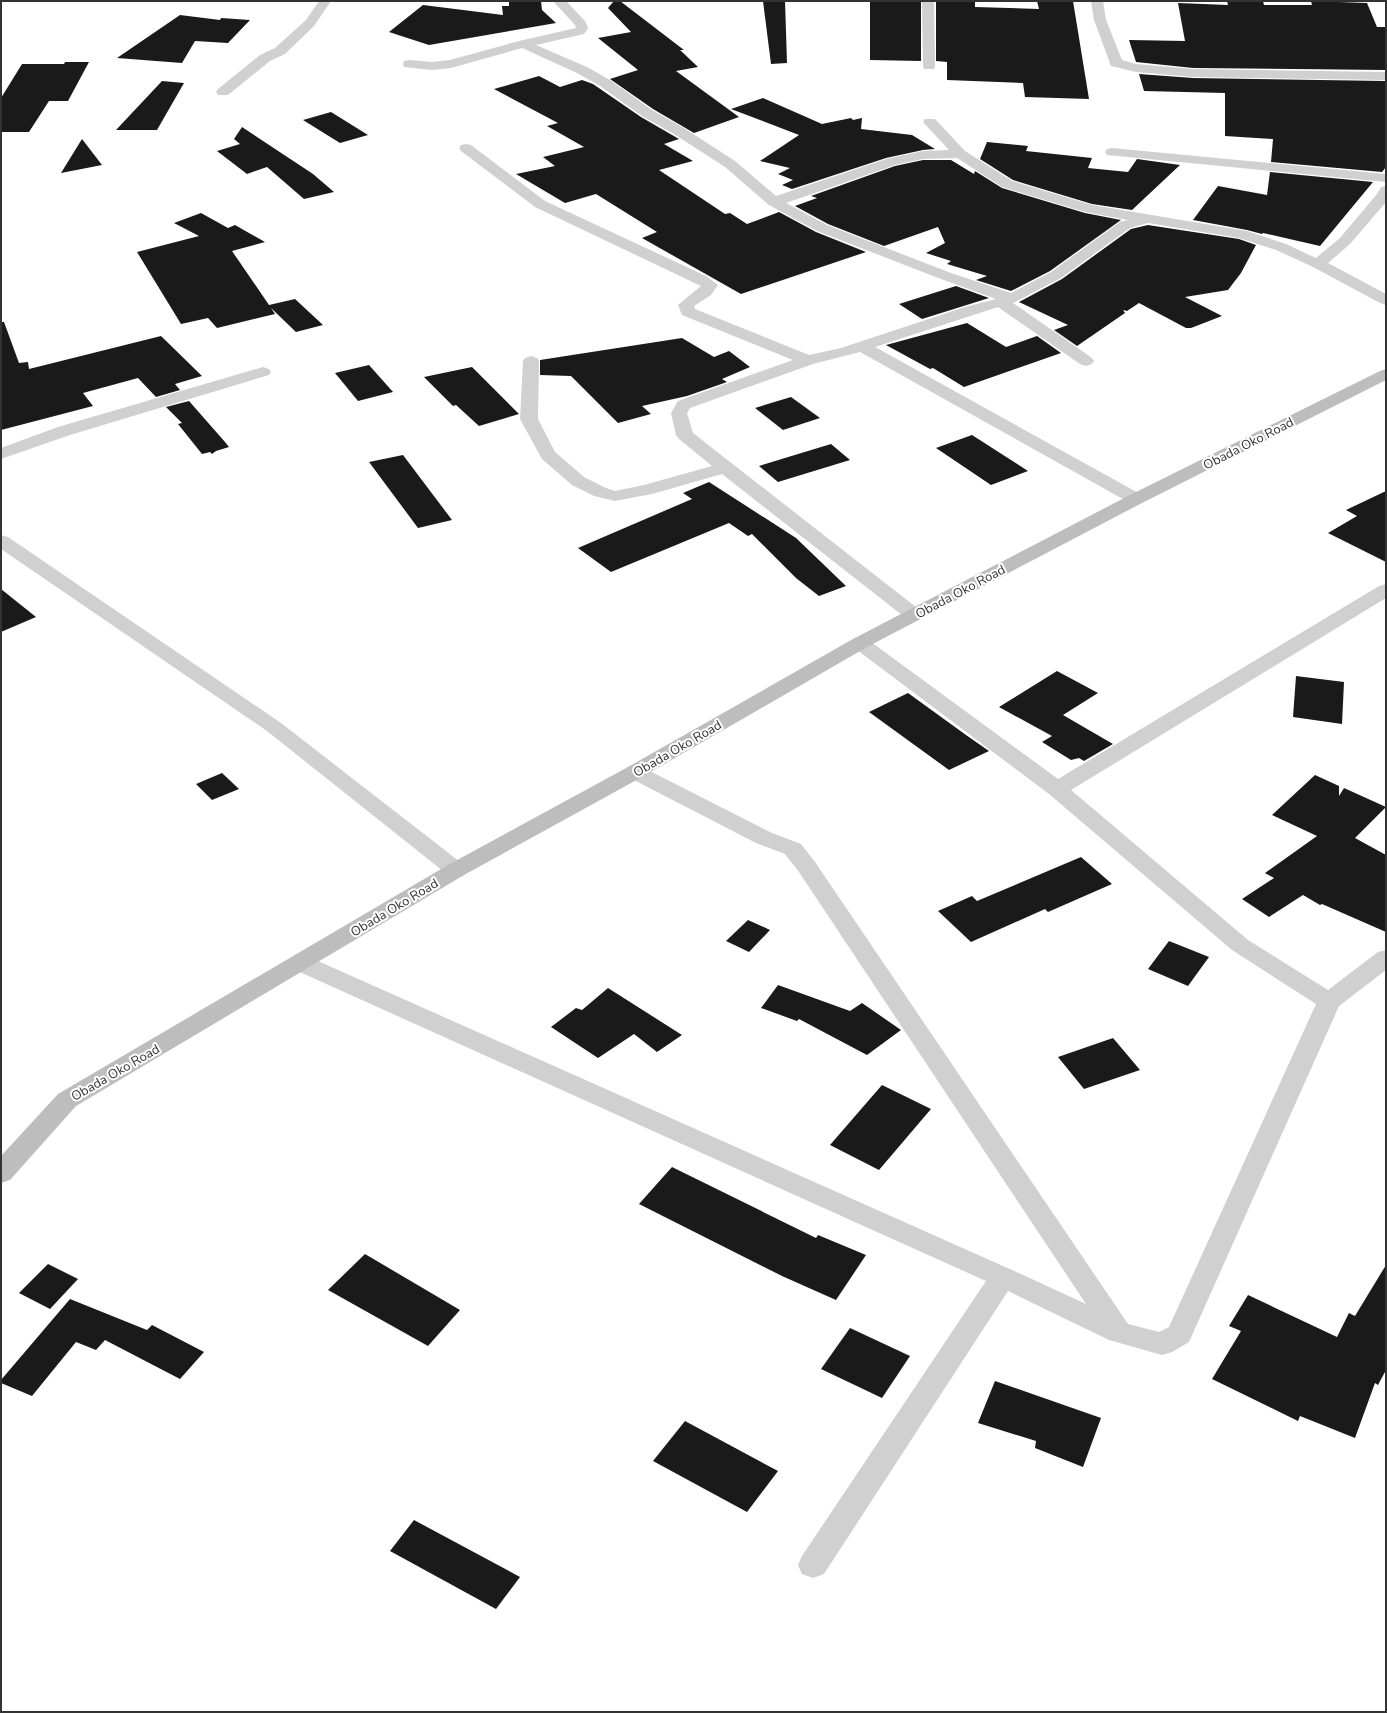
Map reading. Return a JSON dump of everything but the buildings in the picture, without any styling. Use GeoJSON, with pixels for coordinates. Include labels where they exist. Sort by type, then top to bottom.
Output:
{"type":"FeatureCollection","features":[{"type":"Feature","properties":{"kind":"main road","name":"Obada Oko Road"},"geometry":{"type":"LineString","coordinates":[[1,1173],[67,1100],[456,870],[635,772],[860,643],[1136,499],[1386,374]]}},
{"type":"Feature","properties":{"kind":"street"},"geometry":{"type":"LineString","coordinates":[[223,92],[266,58],[280,51],[310,23],[325,1]]}},
{"type":"Feature","properties":{"kind":"street"},"geometry":{"type":"LineString","coordinates":[[409,64],[432,66],[451,64],[524,44],[580,31],[582,28],[581,24],[559,1]]}},
{"type":"Feature","properties":{"kind":"street"},"geometry":{"type":"LineString","coordinates":[[928,1],[929,66]]}},
{"type":"Feature","properties":{"kind":"street"},"geometry":{"type":"LineString","coordinates":[[1097,1],[1100,20],[1116,64],[1136,68],[1206,73],[1386,76]]}},
{"type":"Feature","properties":{"kind":"street"},"geometry":{"type":"LineString","coordinates":[[524,44],[582,70],[605,83],[647,113],[680,131],[730,164],[774,202],[822,228],[1006,301],[1086,361]]}},
{"type":"Feature","properties":{"kind":"street"},"geometry":{"type":"LineString","coordinates":[[930,122],[960,154],[1008,184],[1090,208],[1242,234],[1281,247],[1318,264],[1386,300]]}},
{"type":"Feature","properties":{"kind":"street"},"geometry":{"type":"LineString","coordinates":[[466,148],[540,204],[701,279],[710,285],[702,295],[686,305],[688,312],[808,360]]}},
{"type":"Feature","properties":{"kind":"street"},"geometry":{"type":"LineString","coordinates":[[1112,152],[1386,178]]}},
{"type":"Feature","properties":{"kind":"street"},"geometry":{"type":"LineString","coordinates":[[774,202],[891,162],[922,156],[960,154]]}},
{"type":"Feature","properties":{"kind":"street"},"geometry":{"type":"LineString","coordinates":[[1318,264],[1345,241],[1384,195],[1386,190]]}},
{"type":"Feature","properties":{"kind":"street"},"geometry":{"type":"LineString","coordinates":[[914,615],[725,468],[685,435],[679,413],[684,405],[808,360],[845,352],[971,310],[1006,301],[1056,275],[1125,225],[1148,219]]}},
{"type":"Feature","properties":{"kind":"street"},"geometry":{"type":"LineString","coordinates":[[861,346],[1136,499]]}},
{"type":"Feature","properties":{"kind":"street"},"geometry":{"type":"LineString","coordinates":[[531,361],[529,418],[548,455],[584,484],[600,492],[615,496],[646,490],[725,468]]}},
{"type":"Feature","properties":{"kind":"street"},"geometry":{"type":"LineString","coordinates":[[1,454],[64,431],[263,372]]}},
{"type":"Feature","properties":{"kind":"street"},"geometry":{"type":"LineString","coordinates":[[1,541],[274,727],[456,870]]}},
{"type":"Feature","properties":{"kind":"street"},"geometry":{"type":"LineString","coordinates":[[1057,790],[1386,590]]}},
{"type":"Feature","properties":{"kind":"street"},"geometry":{"type":"LineString","coordinates":[[860,643],[1057,790],[1240,945],[1329,1001]]}},
{"type":"Feature","properties":{"kind":"street"},"geometry":{"type":"LineString","coordinates":[[635,772],[764,838],[793,849],[807,867],[1119,1332]]}},
{"type":"Feature","properties":{"kind":"street"},"geometry":{"type":"LineString","coordinates":[[301,963],[1003,1276],[1119,1332],[1162,1344],[1179,1334],[1329,1001],[1386,958]]}},
{"type":"Feature","properties":{"kind":"street"},"geometry":{"type":"LineString","coordinates":[[813,1565],[1003,1276]]}}]}
